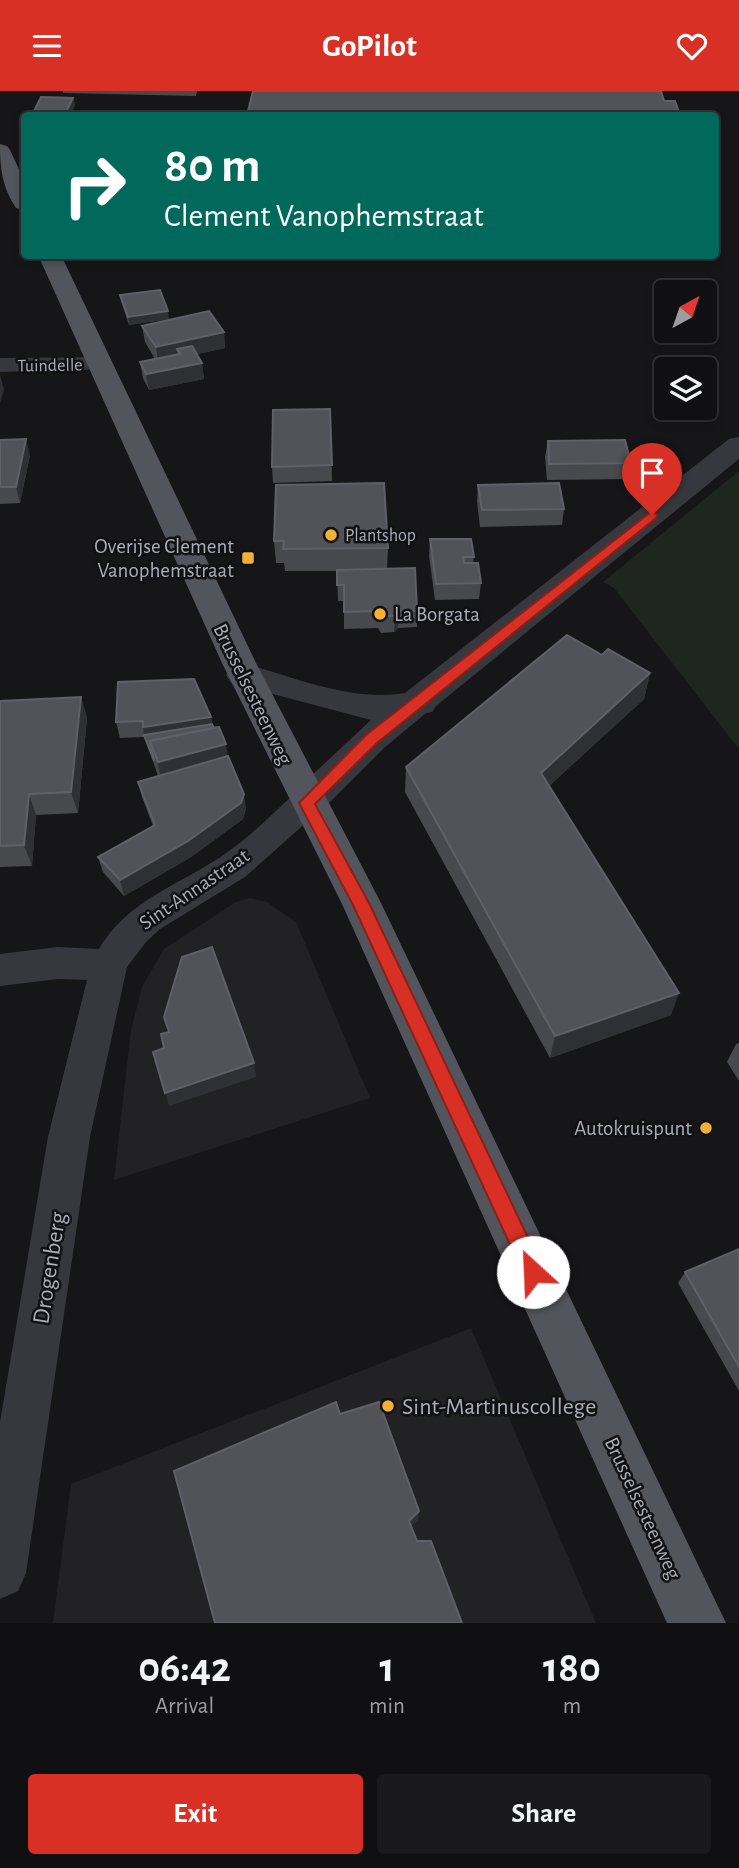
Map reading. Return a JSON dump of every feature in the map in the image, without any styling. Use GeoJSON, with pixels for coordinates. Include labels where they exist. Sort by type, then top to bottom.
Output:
{"type":"FeatureCollection","features":[{"type":"Feature","properties":{"kind":"main road"},"geometry":{"type":"LineString","coordinates":[[0,150],[21,196]]}},
{"type":"Feature","properties":{"kind":"main road","name":"Brusselsesteenweg"},"geometry":{"type":"LineString","coordinates":[[51,259],[243,675],[306,803],[361,903],[696,1623]]}},
{"type":"Feature","properties":{"kind":"street","name":"Tuindelle"},"geometry":{"type":"LineString","coordinates":[[0,365],[99,364]]}},
{"type":"Feature","properties":{"kind":"street"},"geometry":{"type":"LineString","coordinates":[[306,803],[371,739],[420,703],[739,445]]}},
{"type":"Feature","properties":{"kind":"street"},"geometry":{"type":"LineString","coordinates":[[243,675],[355,705],[384,709],[420,703]]}},
{"type":"Feature","properties":{"kind":"street","name":"Sint-Annastraat"},"geometry":{"type":"LineString","coordinates":[[109,965],[116,950],[141,921],[234,867],[306,803]]}},
{"type":"Feature","properties":{"kind":"street"},"geometry":{"type":"LineString","coordinates":[[0,970],[58,963],[109,965]]}},
{"type":"Feature","properties":{"kind":"street","name":"Drogenberg"},"geometry":{"type":"LineString","coordinates":[[0,1573],[69,1137],[109,965]]}},
{"type":"Feature","properties":{"kind":"shaded area"},"geometry":{"type":"Polygon","coordinates":[[[739,471],[739,749],[614,588],[603,582],[739,471]]]}},
{"type":"Feature","properties":{"kind":"shaded area"},"geometry":{"type":"Polygon","coordinates":[[[250,898],[267,902],[296,922],[370,1098],[114,1180],[131,1030],[142,987],[164,949],[236,902],[250,898]]]}},
{"type":"Feature","properties":{"kind":"shaded area","name":"Sint-Martinuscollege"},"geometry":{"type":"Polygon","coordinates":[[[471,1328],[596,1623],[53,1623],[71,1484],[471,1328]]]}},
{"type":"Feature","properties":{"kind":"building"},"geometry":{"type":"Polygon","coordinates":[[[253,91],[661,91],[664,101],[675,101],[679,112],[248,112],[253,91]]]}},
{"type":"Feature","properties":{"kind":"building"},"geometry":{"type":"Polygon","coordinates":[[[41,97],[73,98],[66,112],[34,112],[41,97]]]}},
{"type":"Feature","properties":{"kind":"building"},"geometry":{"type":"Polygon","coordinates":[[[160,290],[168,311],[128,317],[120,295],[160,290]]]}},
{"type":"Feature","properties":{"kind":"building"},"geometry":{"type":"Polygon","coordinates":[[[209,311],[224,332],[156,347],[142,326],[209,311]]]}},
{"type":"Feature","properties":{"kind":"building"},"geometry":{"type":"Polygon","coordinates":[[[192,346],[202,363],[146,374],[140,362],[180,354],[177,349],[192,346]]]}},
{"type":"Feature","properties":{"kind":"building"},"geometry":{"type":"Polygon","coordinates":[[[330,409],[332,465],[272,467],[273,410],[330,409]]]}},
{"type":"Feature","properties":{"kind":"building"},"geometry":{"type":"Polygon","coordinates":[[[26,439],[16,487],[0,487],[0,440],[26,439]]]}},
{"type":"Feature","properties":{"kind":"building"},"geometry":{"type":"Polygon","coordinates":[[[625,440],[631,463],[549,464],[548,441],[625,440]]]}},
{"type":"Feature","properties":{"kind":"building","name":"Plantshop"},"geometry":{"type":"Polygon","coordinates":[[[384,483],[388,548],[283,549],[284,541],[274,541],[276,485],[384,483]]]}},
{"type":"Feature","properties":{"kind":"building"},"geometry":{"type":"Polygon","coordinates":[[[559,483],[564,509],[482,510],[478,485],[559,483]]]}},
{"type":"Feature","properties":{"kind":"building"},"geometry":{"type":"Polygon","coordinates":[[[430,539],[471,539],[474,557],[463,557],[464,563],[478,563],[481,583],[436,584],[430,539]]]}},
{"type":"Feature","properties":{"kind":"building"},"geometry":{"type":"Polygon","coordinates":[[[415,568],[417,611],[398,611],[395,616],[381,616],[378,611],[344,612],[344,585],[337,585],[337,570],[415,568]]]}},
{"type":"Feature","properties":{"kind":"building"},"geometry":{"type":"Polygon","coordinates":[[[567,635],[602,655],[608,649],[650,673],[541,773],[679,993],[555,1036],[406,767],[567,635]]]}},
{"type":"Feature","properties":{"kind":"building"},"geometry":{"type":"Polygon","coordinates":[[[194,679],[211,717],[143,727],[143,721],[116,722],[118,682],[194,679]]]}},
{"type":"Feature","properties":{"kind":"building"},"geometry":{"type":"Polygon","coordinates":[[[81,697],[71,792],[29,794],[24,845],[0,846],[0,701],[81,697]]]}},
{"type":"Feature","properties":{"kind":"building"},"geometry":{"type":"Polygon","coordinates":[[[212,724],[214,728],[150,741],[154,761],[144,735],[212,724]]]}},
{"type":"Feature","properties":{"kind":"building"},"geometry":{"type":"Polygon","coordinates":[[[219,727],[226,744],[158,762],[150,741],[219,727]]]}},
{"type":"Feature","properties":{"kind":"building"},"geometry":{"type":"Polygon","coordinates":[[[228,756],[244,794],[241,803],[188,841],[120,880],[98,857],[155,825],[138,782],[228,756]]]}},
{"type":"Feature","properties":{"kind":"building"},"geometry":{"type":"Polygon","coordinates":[[[212,947],[254,1063],[165,1093],[153,1052],[164,1048],[161,1034],[169,1032],[164,1017],[182,957],[212,947]]]}},
{"type":"Feature","properties":{"kind":"building"},"geometry":{"type":"Polygon","coordinates":[[[739,1249],[739,1367],[685,1272],[739,1249]]]}},
{"type":"Feature","properties":{"kind":"building"},"geometry":{"type":"Polygon","coordinates":[[[336,1402],[340,1414],[379,1402],[419,1511],[409,1521],[417,1541],[431,1541],[462,1623],[215,1623],[174,1471],[336,1402]]]}},
{"type":"Feature","properties":{"kind":"place","name":"Plantshop"},"geometry":{"type":"Point","coordinates":[331,535]}},
{"type":"Feature","properties":{"kind":"place","name":"Overijse Clement Vanophemstraat"},"geometry":{"type":"Point","coordinates":[248,558]}},
{"type":"Feature","properties":{"kind":"place","name":"La Borgata"},"geometry":{"type":"Point","coordinates":[380,614]}},
{"type":"Feature","properties":{"kind":"place","name":"Autokruispunt"},"geometry":{"type":"Point","coordinates":[706,1128]}},
{"type":"Feature","properties":{"kind":"place","name":"Sint-Martinuscollege"},"geometry":{"type":"Point","coordinates":[388,1406]}},
{"type":"Feature","properties":{"kind":"route"},"geometry":{"type":"LineString","coordinates":[[533,1272],[361,903],[306,803],[371,739],[420,703],[652,515]]}}]}
